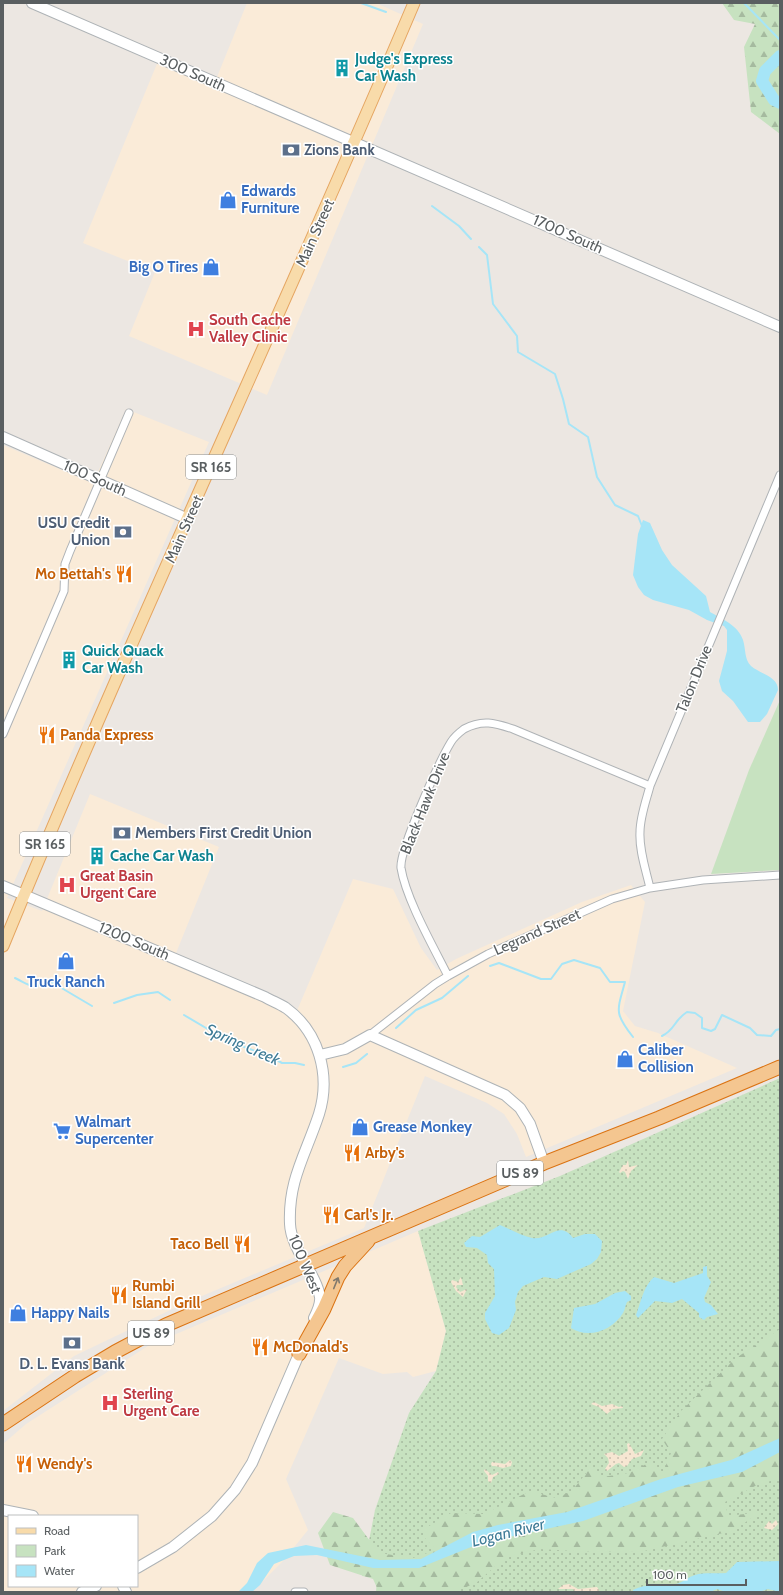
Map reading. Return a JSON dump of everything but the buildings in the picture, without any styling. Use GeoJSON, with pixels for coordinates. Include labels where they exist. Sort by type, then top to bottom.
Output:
{"type":"FeatureCollection","features":[{"type":"Feature","properties":{"kind":"highway","name":"US 89"},"geometry":{"type":"LineString","coordinates":[[5,1426],[51,1391],[115,1352],[201,1310],[544,1163],[659,1118],[780,1067]]}},
{"type":"Feature","properties":{"kind":"highway"},"geometry":{"type":"LineString","coordinates":[[299,1354],[324,1309],[338,1277],[345,1266],[372,1237]]}},
{"type":"Feature","properties":{"kind":"main road","name":"Main Street"},"geometry":{"type":"LineString","coordinates":[[3,946],[67,792],[355,142],[414,3]]}},
{"type":"Feature","properties":{"kind":"street","name":"300 South"},"geometry":{"type":"LineString","coordinates":[[32,3],[355,142]]}},
{"type":"Feature","properties":{"kind":"street","name":"1700 South"},"geometry":{"type":"LineString","coordinates":[[355,142],[780,327]]}},
{"type":"Feature","properties":{"kind":"street"},"geometry":{"type":"LineString","coordinates":[[3,734],[64,591],[65,564],[129,413]]}},
{"type":"Feature","properties":{"kind":"street","name":"100 South"},"geometry":{"type":"LineString","coordinates":[[3,437],[188,519]]}},
{"type":"Feature","properties":{"kind":"street","name":"Talon Drive"},"geometry":{"type":"LineString","coordinates":[[650,888],[641,848],[640,832],[643,811],[650,786],[780,475]]}},
{"type":"Feature","properties":{"kind":"street","name":"Black Hawk Drive"},"geometry":{"type":"LineString","coordinates":[[448,976],[405,885],[401,866],[407,841],[440,762],[452,740],[463,730],[476,723],[492,722],[520,732],[650,786]]}},
{"type":"Feature","properties":{"kind":"street","name":"Legrand Street"},"geometry":{"type":"LineString","coordinates":[[320,1055],[345,1049],[370,1035],[435,984],[488,954],[612,900],[650,888],[703,880],[780,875]]}},
{"type":"Feature","properties":{"kind":"street","name":"1200 South"},"geometry":{"type":"LineString","coordinates":[[3,886],[265,997]]}},
{"type":"Feature","properties":{"kind":"street","name":"100 West"},"geometry":{"type":"LineString","coordinates":[[138,1567],[173,1547],[212,1516],[235,1490],[252,1463],[318,1308],[320,1298],[290,1229],[289,1210],[291,1192],[297,1169],[319,1114],[323,1098],[324,1078],[320,1055],[312,1038],[302,1023],[286,1008],[265,997]]}},
{"type":"Feature","properties":{"kind":"street"},"geometry":{"type":"LineString","coordinates":[[370,1035],[505,1095],[520,1108],[530,1124],[544,1163]]}},
{"type":"Feature","properties":{"kind":"street"},"geometry":{"type":"LineString","coordinates":[[3,1510],[28,1515]]}},
{"type":"Feature","properties":{"kind":"street"},"geometry":{"type":"LineString","coordinates":[[82,1592],[94,1587]]}},
{"type":"Feature","properties":{"kind":"street"},"geometry":{"type":"LineString","coordinates":[[295,1592],[304,1592]]}},
{"type":"Feature","properties":{"kind":"shaded area"},"geometry":{"type":"Polygon","coordinates":[[[247,3],[376,3],[423,24],[267,395],[129,336],[155,272],[83,243],[161,54],[217,77],[247,3]]]}},
{"type":"Feature","properties":{"kind":"shaded area"},"geometry":{"type":"Polygon","coordinates":[[[126,409],[209,442],[7,898],[42,911],[90,794],[219,847],[172,963],[296,1013],[353,879],[393,889],[421,948],[437,970],[456,959],[582,902],[631,885],[645,902],[623,1011],[635,1026],[658,1033],[737,1068],[526,1157],[517,1134],[504,1114],[487,1103],[425,1076],[364,1228],[183,1304],[74,1356],[3,1411],[3,445],[93,483],[126,409]]]}},
{"type":"Feature","properties":{"kind":"shaded area"},"geometry":{"type":"Polygon","coordinates":[[[418,1231],[446,1331],[436,1371],[413,1377],[407,1372],[383,1374],[339,1358],[286,1479],[308,1530],[282,1562],[252,1592],[3,1592],[3,1444],[26,1424],[148,1346],[418,1231]]]}},
{"type":"Feature","properties":{"kind":"green space"},"geometry":{"type":"Polygon","coordinates":[[[722,3],[780,3],[780,134],[751,112],[744,47],[755,24],[734,20],[722,3]]]}},
{"type":"Feature","properties":{"kind":"green space"},"geometry":{"type":"Polygon","coordinates":[[[780,700],[780,870],[711,874],[749,770],[780,700]]]}},
{"type":"Feature","properties":{"kind":"green space"},"geometry":{"type":"Polygon","coordinates":[[[780,1078],[780,1592],[376,1592],[377,1578],[362,1576],[375,1510],[409,1413],[436,1371],[446,1331],[418,1231],[560,1176],[780,1078]]]}},
{"type":"Feature","properties":{"kind":"green space"},"geometry":{"type":"Polygon","coordinates":[[[780,1329],[780,1478],[757,1485],[725,1502],[728,1516],[761,1512],[732,1531],[644,1551],[592,1552],[540,1549],[506,1557],[476,1583],[454,1592],[379,1592],[373,1579],[330,1565],[318,1533],[333,1512],[353,1518],[379,1553],[413,1558],[436,1550],[424,1537],[424,1529],[451,1513],[484,1514],[530,1491],[556,1498],[572,1491],[590,1468],[602,1477],[629,1473],[652,1461],[662,1475],[671,1453],[662,1439],[681,1411],[736,1358],[780,1329]]]}},
{"type":"Feature","properties":{"kind":"sand"},"geometry":{"type":"Polygon","coordinates":[[[628,1160],[629,1167],[638,1165],[631,1171],[628,1179],[625,1172],[619,1172],[623,1165],[626,1165],[628,1160]]]}},
{"type":"Feature","properties":{"kind":"sand"},"geometry":{"type":"Polygon","coordinates":[[[461,1277],[463,1285],[457,1285],[456,1287],[460,1292],[467,1289],[463,1297],[456,1291],[451,1282],[452,1280],[458,1282],[461,1277]]]}},
{"type":"Feature","properties":{"kind":"sand"},"geometry":{"type":"Polygon","coordinates":[[[594,1402],[602,1406],[612,1404],[619,1407],[622,1406],[623,1408],[613,1409],[607,1414],[599,1407],[591,1404],[594,1402]]]}},
{"type":"Feature","properties":{"kind":"sand"},"geometry":{"type":"Polygon","coordinates":[[[629,1443],[635,1454],[644,1450],[641,1456],[632,1459],[627,1466],[624,1467],[619,1463],[607,1471],[605,1469],[609,1463],[608,1458],[604,1454],[612,1452],[619,1456],[628,1451],[627,1444],[629,1443]]]}},
{"type":"Feature","properties":{"kind":"sand"},"geometry":{"type":"Polygon","coordinates":[[[510,1460],[512,1462],[511,1466],[503,1468],[492,1466],[491,1464],[492,1462],[505,1464],[510,1460]]]}},
{"type":"Feature","properties":{"kind":"sand"},"geometry":{"type":"Polygon","coordinates":[[[485,1469],[492,1475],[498,1472],[499,1474],[493,1477],[491,1483],[488,1481],[488,1476],[484,1471],[485,1469]]]}},
{"type":"Feature","properties":{"kind":"sand"},"geometry":{"type":"Polygon","coordinates":[[[776,1520],[778,1524],[772,1530],[764,1528],[769,1521],[772,1524],[776,1520]]]}},
{"type":"Feature","properties":{"kind":"sand"},"geometry":{"type":"Polygon","coordinates":[[[569,1584],[578,1589],[597,1587],[599,1590],[598,1592],[575,1592],[573,1589],[558,1589],[563,1585],[569,1584]]]}},
{"type":"Feature","properties":{"kind":"water"},"geometry":{"type":"Polygon","coordinates":[[[643,520],[650,523],[662,550],[672,565],[706,596],[710,612],[734,626],[741,635],[746,657],[751,666],[775,681],[778,690],[767,714],[760,722],[748,722],[733,701],[722,691],[719,681],[727,651],[727,630],[724,626],[707,620],[689,610],[653,600],[644,595],[638,587],[633,575],[638,534],[643,520]]]}},
{"type":"Feature","properties":{"kind":"water"},"geometry":{"type":"Polygon","coordinates":[[[500,1225],[532,1238],[544,1237],[558,1230],[563,1230],[573,1238],[585,1234],[595,1234],[602,1241],[601,1252],[597,1259],[591,1264],[557,1279],[544,1277],[523,1286],[518,1292],[515,1302],[516,1310],[509,1328],[499,1335],[492,1333],[485,1319],[485,1313],[495,1296],[494,1269],[488,1263],[487,1255],[477,1248],[466,1247],[464,1243],[472,1236],[480,1237],[500,1225]]]}},
{"type":"Feature","properties":{"kind":"water"},"geometry":{"type":"Polygon","coordinates":[[[707,1266],[707,1276],[711,1282],[704,1298],[705,1302],[711,1305],[718,1314],[707,1317],[704,1320],[699,1317],[699,1313],[682,1299],[672,1303],[655,1301],[638,1318],[636,1315],[643,1295],[647,1285],[654,1277],[674,1283],[703,1273],[703,1267],[707,1266]]]}},
{"type":"Feature","properties":{"kind":"water"},"geometry":{"type":"Polygon","coordinates":[[[625,1291],[631,1296],[631,1300],[627,1302],[623,1313],[618,1319],[606,1329],[592,1333],[585,1333],[571,1328],[574,1308],[595,1304],[615,1293],[625,1291]]]}},
{"type":"Feature","properties":{"kind":"water","name":"Logan River"},"geometry":{"type":"Polygon","coordinates":[[[780,1438],[780,1452],[742,1472],[678,1487],[583,1521],[481,1543],[419,1568],[373,1568],[317,1555],[294,1556],[274,1564],[260,1585],[252,1592],[238,1592],[247,1583],[257,1563],[268,1553],[306,1545],[380,1560],[421,1559],[473,1532],[498,1525],[567,1512],[661,1479],[731,1460],[780,1438]]]}},
{"type":"Feature","properties":{"kind":"water"},"geometry":{"type":"Polygon","coordinates":[[[780,1561],[780,1592],[768,1589],[759,1592],[726,1592],[717,1589],[710,1592],[633,1592],[633,1590],[639,1587],[650,1585],[670,1585],[699,1574],[726,1573],[737,1562],[780,1561]]]}},
{"type":"Feature","properties":{"kind":"waterway"},"geometry":{"type":"LineString","coordinates":[[361,3],[386,12]]}},
{"type":"Feature","properties":{"kind":"waterway"},"geometry":{"type":"LineString","coordinates":[[744,3],[780,40]]}},
{"type":"Feature","properties":{"kind":"waterway"},"geometry":{"type":"LineString","coordinates":[[780,56],[765,71],[762,81],[774,100],[780,103]]}},
{"type":"Feature","properties":{"kind":"waterway"},"geometry":{"type":"LineString","coordinates":[[432,206],[459,226],[471,239]]}},
{"type":"Feature","properties":{"kind":"waterway"},"geometry":{"type":"LineString","coordinates":[[479,247],[487,255],[493,304],[517,336],[518,352],[555,374],[569,424],[588,437],[597,477],[615,505],[638,516],[642,526]]}},
{"type":"Feature","properties":{"kind":"waterway","name":"Spring Creek"},"geometry":{"type":"LineString","coordinates":[[490,966],[499,963],[541,979],[551,979],[562,964],[574,960],[600,968],[610,982],[625,982],[620,999],[619,1011],[620,1017],[633,1037]]}},
{"type":"Feature","properties":{"kind":"waterway","name":"Spring Creek"},"geometry":{"type":"LineString","coordinates":[[396,1028],[416,1010],[442,998],[468,976]]}},
{"type":"Feature","properties":{"kind":"waterway","name":"Spring Creek"},"geometry":{"type":"LineString","coordinates":[[15,978],[32,986],[39,985],[48,980],[92,1006]]}},
{"type":"Feature","properties":{"kind":"waterway","name":"Spring Creek"},"geometry":{"type":"LineString","coordinates":[[114,1003],[137,995],[158,992],[170,1000]]}},
{"type":"Feature","properties":{"kind":"waterway","name":"Spring Creek"},"geometry":{"type":"LineString","coordinates":[[662,1036],[670,1031],[682,1015],[687,1012],[695,1013],[702,1018],[702,1028],[711,1031],[715,1029],[722,1015],[750,1028],[757,1035],[771,1036],[776,1030],[780,1029]]}},
{"type":"Feature","properties":{"kind":"waterway","name":"Spring Creek"},"geometry":{"type":"LineString","coordinates":[[184,1015],[228,1041],[269,1056],[282,1063],[304,1065]]}},
{"type":"Feature","properties":{"kind":"waterway","name":"Spring Creek"},"geometry":{"type":"LineString","coordinates":[[343,1067],[356,1063],[367,1054]]}},
{"type":"Feature","properties":{"kind":"place","name":"Judge's Express Car Wash"},"geometry":{"type":"Point","coordinates":[342,68]}},
{"type":"Feature","properties":{"kind":"place","name":"Zions Bank"},"geometry":{"type":"Point","coordinates":[291,150]}},
{"type":"Feature","properties":{"kind":"place","name":"Edwards Furniture"},"geometry":{"type":"Point","coordinates":[228,200]}},
{"type":"Feature","properties":{"kind":"place","name":"Big O Tires"},"geometry":{"type":"Point","coordinates":[211,267]}},
{"type":"Feature","properties":{"kind":"place","name":"South Cache Valley Clinic"},"geometry":{"type":"Point","coordinates":[196,329]}},
{"type":"Feature","properties":{"kind":"place","name":"USU Credit Union"},"geometry":{"type":"Point","coordinates":[123,532]}},
{"type":"Feature","properties":{"kind":"place","name":"Mo Bettah's"},"geometry":{"type":"Point","coordinates":[124,574]}},
{"type":"Feature","properties":{"kind":"place","name":"Quick Quack Car Wash"},"geometry":{"type":"Point","coordinates":[69,660]}},
{"type":"Feature","properties":{"kind":"place","name":"Panda Express"},"geometry":{"type":"Point","coordinates":[47,735]}},
{"type":"Feature","properties":{"kind":"place","name":"Members First Credit Union"},"geometry":{"type":"Point","coordinates":[122,833]}},
{"type":"Feature","properties":{"kind":"place","name":"Cache Car Wash"},"geometry":{"type":"Point","coordinates":[97,856]}},
{"type":"Feature","properties":{"kind":"place","name":"Great Basin Urgent Care"},"geometry":{"type":"Point","coordinates":[67,885]}},
{"type":"Feature","properties":{"kind":"place","name":"Truck Ranch"},"geometry":{"type":"Point","coordinates":[66,961]}},
{"type":"Feature","properties":{"kind":"place","name":"Caliber Collision"},"geometry":{"type":"Point","coordinates":[625,1059]}},
{"type":"Feature","properties":{"kind":"place","name":"Grease Monkey"},"geometry":{"type":"Point","coordinates":[360,1127]}},
{"type":"Feature","properties":{"kind":"place","name":"Walmart Supercenter"},"geometry":{"type":"Point","coordinates":[62,1131]}},
{"type":"Feature","properties":{"kind":"place","name":"Arby's"},"geometry":{"type":"Point","coordinates":[352,1153]}},
{"type":"Feature","properties":{"kind":"place","name":"Carl's Jr."},"geometry":{"type":"Point","coordinates":[331,1215]}},
{"type":"Feature","properties":{"kind":"place","name":"Taco Bell"},"geometry":{"type":"Point","coordinates":[242,1244]}},
{"type":"Feature","properties":{"kind":"place","name":"Rumbi Island Grill"},"geometry":{"type":"Point","coordinates":[119,1295]}},
{"type":"Feature","properties":{"kind":"place","name":"Happy Nails"},"geometry":{"type":"Point","coordinates":[18,1313]}},
{"type":"Feature","properties":{"kind":"place","name":"D. L. Evans Bank"},"geometry":{"type":"Point","coordinates":[72,1343]}},
{"type":"Feature","properties":{"kind":"place","name":"McDonald's"},"geometry":{"type":"Point","coordinates":[260,1347]}},
{"type":"Feature","properties":{"kind":"place","name":"Sterling Urgent Care"},"geometry":{"type":"Point","coordinates":[110,1403]}},
{"type":"Feature","properties":{"kind":"place","name":"Wendy's"},"geometry":{"type":"Point","coordinates":[24,1464]}}]}
